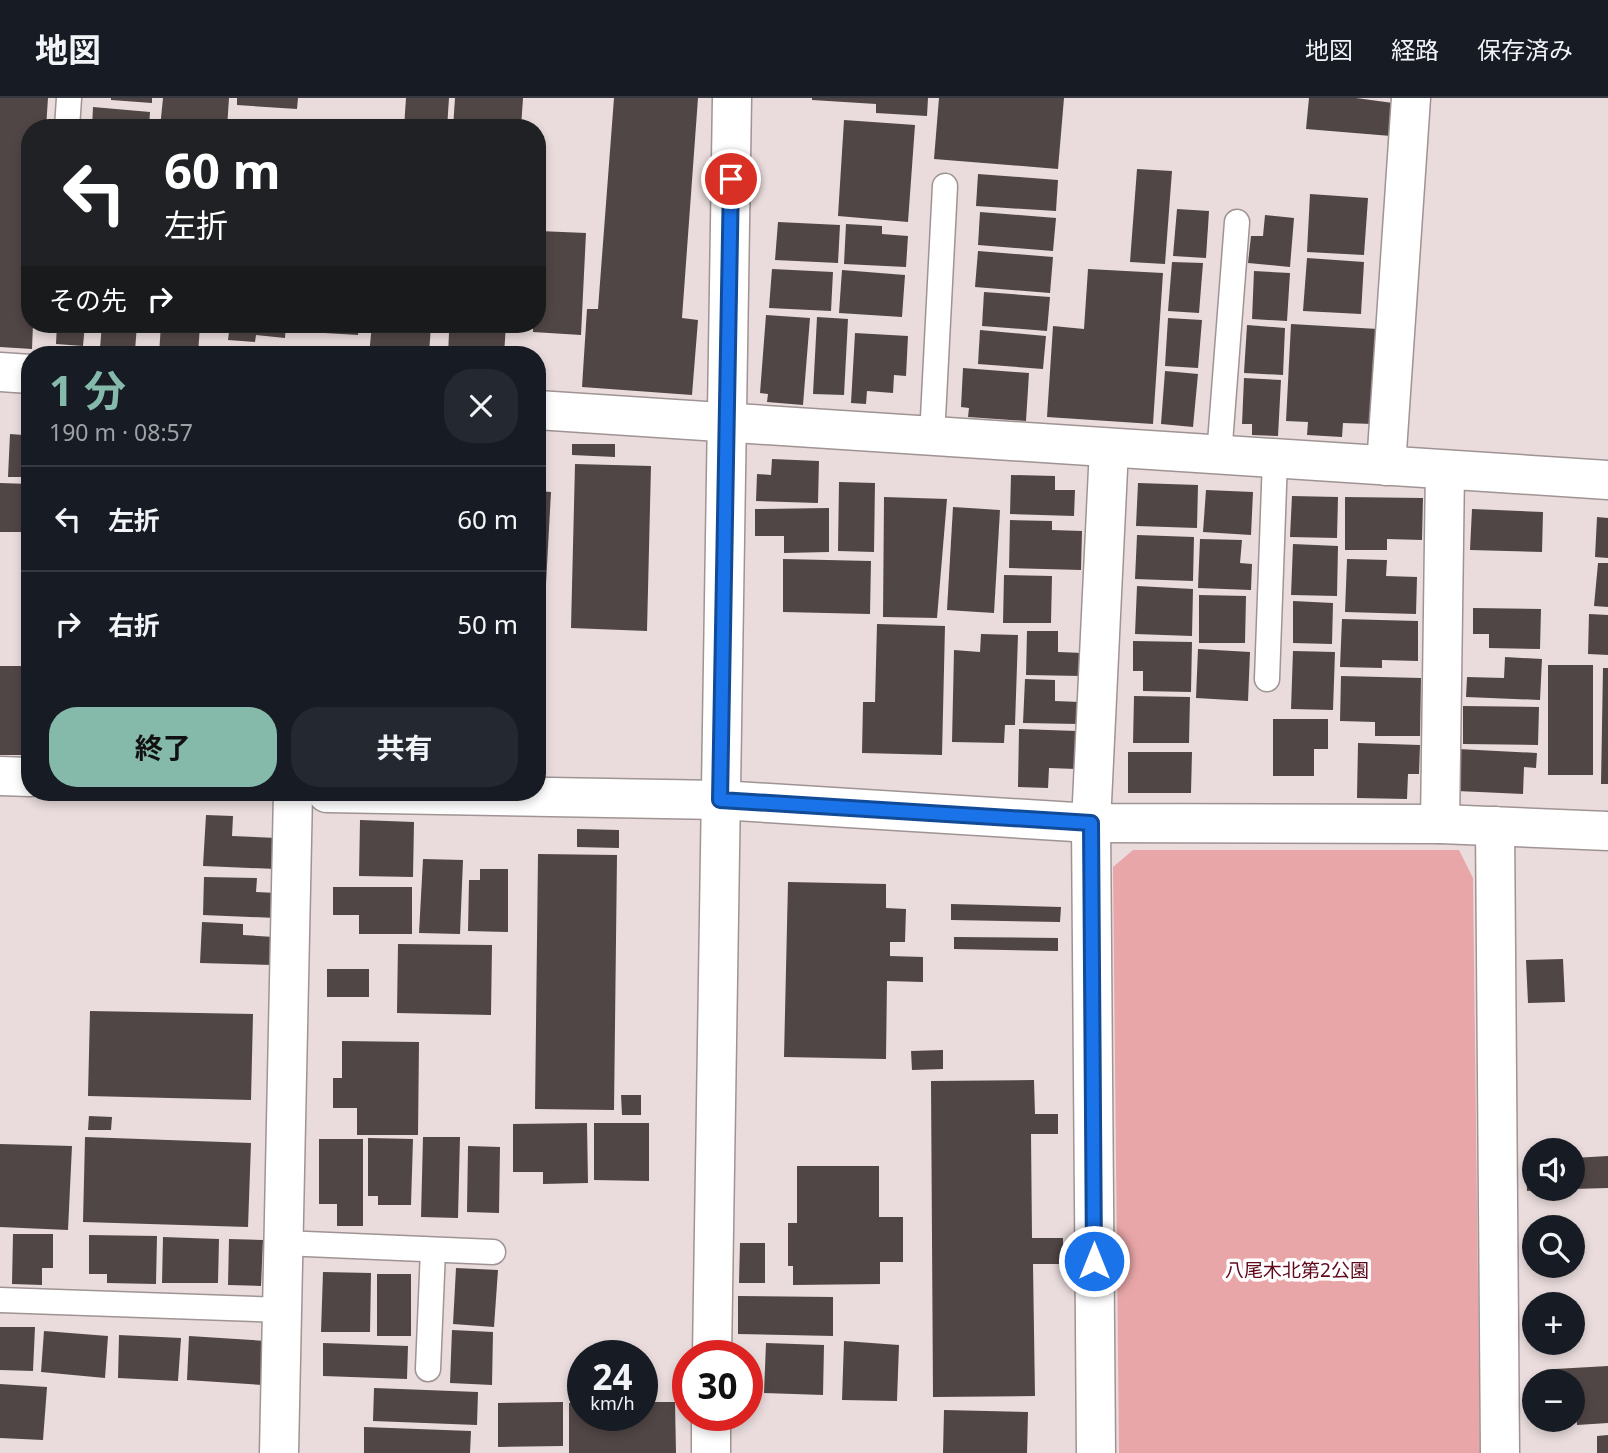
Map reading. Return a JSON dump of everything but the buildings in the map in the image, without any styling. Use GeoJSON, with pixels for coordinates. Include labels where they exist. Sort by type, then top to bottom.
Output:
{"type":"FeatureCollection","features":[{"type":"Feature","properties":{"kind":"street"},"geometry":{"type":"LineString","coordinates":[[712,1340],[732,98]]}},
{"type":"Feature","properties":{"kind":"street"},"geometry":{"type":"LineString","coordinates":[[1386,466],[1411,98]]}},
{"type":"Feature","properties":{"kind":"street"},"geometry":{"type":"LineString","coordinates":[[0,372],[21,373]]}},
{"type":"Feature","properties":{"kind":"street"},"geometry":{"type":"LineString","coordinates":[[546,411],[1608,480]]}},
{"type":"Feature","properties":{"kind":"street"},"geometry":{"type":"LineString","coordinates":[[1096,1453],[1091,823],[1109,448]]}},
{"type":"Feature","properties":{"kind":"street"},"geometry":{"type":"LineString","coordinates":[[1440,824],[1445,470]]}},
{"type":"Feature","properties":{"kind":"street"},"geometry":{"type":"LineString","coordinates":[[0,776],[21,777]]}},
{"type":"Feature","properties":{"kind":"street"},"geometry":{"type":"LineString","coordinates":[[546,797],[720,800],[1091,823],[1440,824],[1608,831]]}},
{"type":"Feature","properties":{"kind":"street"},"geometry":{"type":"LineString","coordinates":[[279,1453],[293,801]]}},
{"type":"Feature","properties":{"kind":"street"},"geometry":{"type":"LineString","coordinates":[[1495,826],[1500,1453]]}},
{"type":"Feature","properties":{"kind":"street"},"geometry":{"type":"LineString","coordinates":[[711,1431],[711,1453]]}},
{"type":"Feature","properties":{"kind":"lane"},"geometry":{"type":"LineString","coordinates":[[68,119],[69,98]]}},
{"type":"Feature","properties":{"kind":"lane"},"geometry":{"type":"LineString","coordinates":[[932,437],[945,186]]}},
{"type":"Feature","properties":{"kind":"lane"},"geometry":{"type":"LineString","coordinates":[[1219,456],[1237,222]]}},
{"type":"Feature","properties":{"kind":"lane"},"geometry":{"type":"LineString","coordinates":[[1267,679],[1275,459]]}},
{"type":"Feature","properties":{"kind":"lane"},"geometry":{"type":"LineString","coordinates":[[284,1243],[494,1252]]}},
{"type":"Feature","properties":{"kind":"lane"},"geometry":{"type":"LineString","coordinates":[[428,1369],[433,1250]]}},
{"type":"Feature","properties":{"kind":"lane"},"geometry":{"type":"LineString","coordinates":[[0,1300],[282,1310]]}},
{"type":"Feature","properties":{"kind":"green space","name":"八尾木北第2公園"},"geometry":{"type":"Polygon","coordinates":[[[1133,850],[1459,850],[1473,878],[1480,1453],[1119,1453],[1113,867],[1133,850]]]}},
{"type":"Feature","properties":{"kind":"route"},"geometry":{"type":"LineString","coordinates":[[731,179],[720,800],[1091,823],[1094,1261]]}}]}
